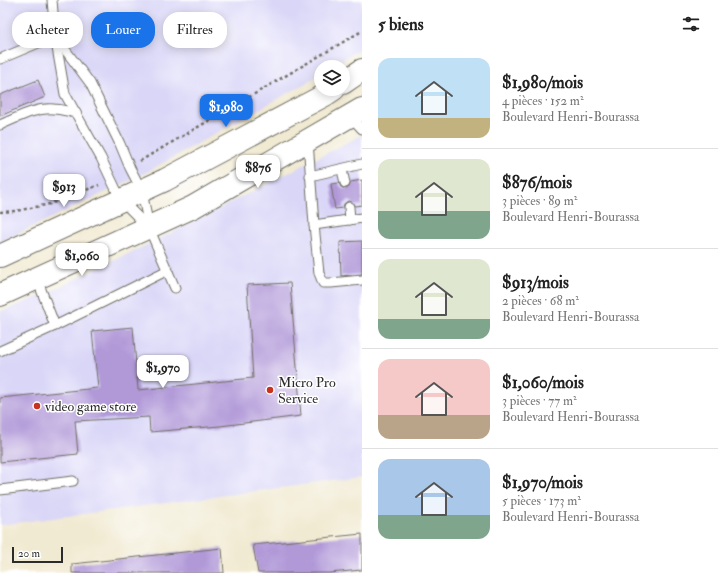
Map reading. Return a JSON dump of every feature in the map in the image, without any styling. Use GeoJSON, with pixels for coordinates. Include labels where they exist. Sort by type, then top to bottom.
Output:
{"type":"FeatureCollection","features":[{"type":"Feature","properties":{"kind":"main road"},"geometry":{"type":"LineString","coordinates":[[350,78],[362,70]]}},
{"type":"Feature","properties":{"kind":"main road"},"geometry":{"type":"LineString","coordinates":[[0,256],[165,180],[323,96]]}},
{"type":"Feature","properties":{"kind":"main road"},"geometry":{"type":"LineString","coordinates":[[0,295],[193,207],[308,140],[359,117]]}},
{"type":"Feature","properties":{"kind":"lane"},"geometry":{"type":"LineString","coordinates":[[52,0],[53,12]]}},
{"type":"Feature","properties":{"kind":"lane"},"geometry":{"type":"LineString","coordinates":[[0,59],[27,48]]}},
{"type":"Feature","properties":{"kind":"lane"},"geometry":{"type":"LineString","coordinates":[[58,48],[65,94],[101,158],[121,200],[149,228]]}},
{"type":"Feature","properties":{"kind":"lane"},"geometry":{"type":"LineString","coordinates":[[65,48],[90,83],[142,191],[149,228],[175,288]]}},
{"type":"Feature","properties":{"kind":"lane"},"geometry":{"type":"LineString","coordinates":[[0,125],[27,113],[41,109],[54,109],[76,113]]}},
{"type":"Feature","properties":{"kind":"lane"},"geometry":{"type":"LineString","coordinates":[[308,140],[319,273],[323,283],[362,280]]}},
{"type":"Feature","properties":{"kind":"lane"},"geometry":{"type":"LineString","coordinates":[[310,176],[342,170],[362,164]]}},
{"type":"Feature","properties":{"kind":"lane"},"geometry":{"type":"LineString","coordinates":[[342,170],[345,183]]}},
{"type":"Feature","properties":{"kind":"lane"},"geometry":{"type":"LineString","coordinates":[[349,207],[350,220]]}},
{"type":"Feature","properties":{"kind":"lane"},"geometry":{"type":"LineString","coordinates":[[314,224],[362,218]]}},
{"type":"Feature","properties":{"kind":"lane"},"geometry":{"type":"LineString","coordinates":[[0,351],[55,326],[168,270]]}},
{"type":"Feature","properties":{"kind":"lane"},"geometry":{"type":"LineString","coordinates":[[37,278],[55,326]]}},
{"type":"Feature","properties":{"kind":"lane"},"geometry":{"type":"LineString","coordinates":[[0,490],[73,481]]}},
{"type":"Feature","properties":{"kind":"path"},"geometry":{"type":"LineString","coordinates":[[130,168],[362,31]]}},
{"type":"Feature","properties":{"kind":"path"},"geometry":{"type":"LineString","coordinates":[[0,212],[16,211],[50,204],[94,187],[111,178]]}},
{"type":"Feature","properties":{"kind":"shaded area"},"geometry":{"type":"Polygon","coordinates":[[[0,0],[362,0],[362,47],[342,60],[314,60],[314,78],[306,83],[138,177],[0,242],[0,0]]]}},
{"type":"Feature","properties":{"kind":"shaded area"},"geometry":{"type":"Polygon","coordinates":[[[362,135],[362,477],[0,525],[0,312],[43,295],[175,231],[362,135]]]}},
{"type":"Feature","properties":{"kind":"building"},"geometry":{"type":"Polygon","coordinates":[[[38,80],[45,97],[0,116],[0,95],[38,80]]]}},
{"type":"Feature","properties":{"kind":"building"},"geometry":{"type":"Polygon","coordinates":[[[362,180],[362,205],[355,206],[352,202],[348,201],[344,204],[343,208],[335,209],[331,184],[339,183],[341,187],[346,189],[349,187],[351,182],[362,180]]]}},
{"type":"Feature","properties":{"kind":"building"},"geometry":{"type":"Polygon","coordinates":[[[362,241],[362,274],[341,276],[340,242],[362,241]]]}},
{"type":"Feature","properties":{"kind":"building"},"geometry":{"type":"Polygon","coordinates":[[[290,283],[301,416],[220,426],[150,432],[149,417],[75,421],[78,454],[0,462],[0,398],[98,388],[92,331],[133,327],[138,390],[253,378],[247,285],[290,283]]]}},
{"type":"Feature","properties":{"kind":"building"},"geometry":{"type":"Polygon","coordinates":[[[362,534],[362,570],[329,573],[258,573],[253,545],[362,534]]]}},
{"type":"Feature","properties":{"kind":"building"},"geometry":{"type":"Polygon","coordinates":[[[222,548],[224,573],[72,573],[72,564],[222,548]]]}},
{"type":"Feature","properties":{"kind":"place","name":"Micro Pro Service"},"geometry":{"type":"Point","coordinates":[270,390]}},
{"type":"Feature","properties":{"kind":"place","name":"video game store"},"geometry":{"type":"Point","coordinates":[37,406]}}]}
